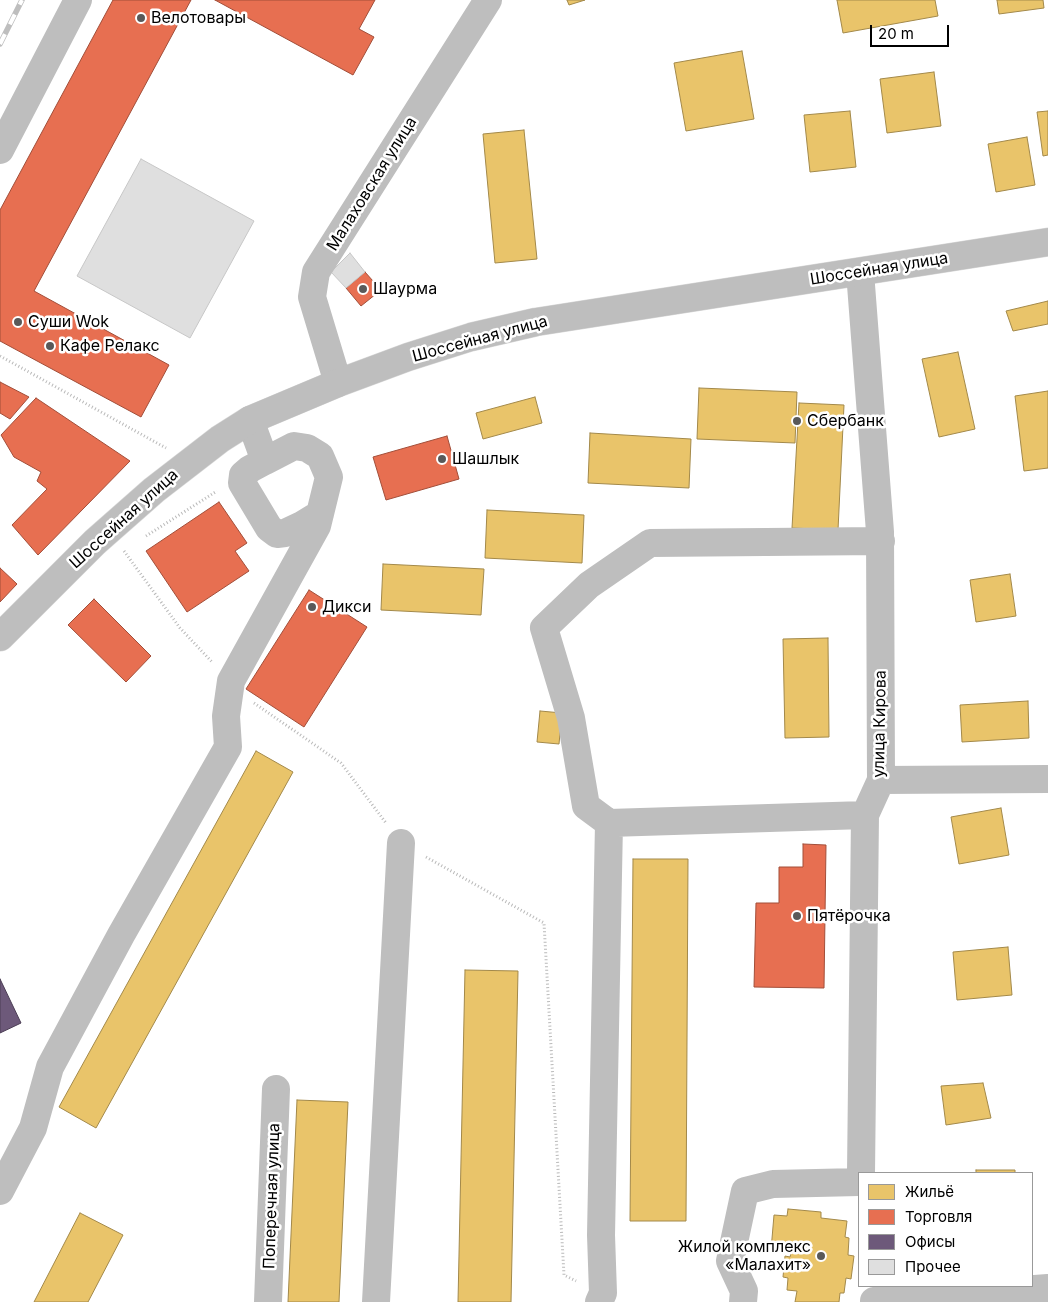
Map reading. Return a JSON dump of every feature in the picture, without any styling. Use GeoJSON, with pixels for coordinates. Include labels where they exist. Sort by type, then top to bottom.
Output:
{"type":"FeatureCollection","features":[{"type":"Feature","properties":{"kind":"street"},"geometry":{"type":"LineString","coordinates":[[0,150],[78,0]]}},
{"type":"Feature","properties":{"kind":"street","name":"Малаховская улица"},"geometry":{"type":"LineString","coordinates":[[338,383],[312,298],[316,272],[488,0]]}},
{"type":"Feature","properties":{"kind":"street","name":"Шоссейная улица"},"geometry":{"type":"LineString","coordinates":[[0,637],[95,542],[154,490],[220,439],[250,420],[338,383],[408,357],[536,322],[1048,242]]}},
{"type":"Feature","properties":{"kind":"street","name":"улица Кирова"},"geometry":{"type":"LineString","coordinates":[[860,272],[880,542],[881,780],[864,815],[861,1172]]}},
{"type":"Feature","properties":{"kind":"street"},"geometry":{"type":"LineString","coordinates":[[250,420],[265,461]]}},
{"type":"Feature","properties":{"kind":"street"},"geometry":{"type":"LineString","coordinates":[[0,1191],[33,1128],[50,1067],[122,934],[228,747],[226,716],[231,682],[317,526],[320,514],[328,477],[320,456],[308,448],[294,446],[250,469],[243,475],[242,483],[269,528],[276,534],[285,533],[320,514]]}},
{"type":"Feature","properties":{"kind":"street"},"geometry":{"type":"LineString","coordinates":[[864,815],[609,823],[586,806],[571,718],[544,628],[589,585],[650,543],[880,542]]}},
{"type":"Feature","properties":{"kind":"street"},"geometry":{"type":"LineString","coordinates":[[881,780],[1048,779]]}},
{"type":"Feature","properties":{"kind":"street"},"geometry":{"type":"LineString","coordinates":[[598,1302],[603,1293],[601,1225],[609,823]]}},
{"type":"Feature","properties":{"kind":"street"},"geometry":{"type":"LineString","coordinates":[[376,1302],[401,843]]}},
{"type":"Feature","properties":{"kind":"street","name":"Поперечная улица"},"geometry":{"type":"LineString","coordinates":[[268,1302],[276,1089]]}},
{"type":"Feature","properties":{"kind":"street"},"geometry":{"type":"LineString","coordinates":[[743,1302],[744,1291],[730,1261],[745,1191],[773,1184],[858,1182]]}},
{"type":"Feature","properties":{"kind":"street"},"geometry":{"type":"LineString","coordinates":[[874,1296],[1048,1288]]}},
{"type":"Feature","properties":{"kind":"path"},"geometry":{"type":"LineString","coordinates":[[0,356],[168,448]]}},
{"type":"Feature","properties":{"kind":"building: Жильё"},"geometry":{"type":"Polygon","coordinates":[[[567,0],[585,0],[569,5],[567,0]]]}},
{"type":"Feature","properties":{"kind":"building: Жильё"},"geometry":{"type":"Polygon","coordinates":[[[837,0],[935,0],[938,16],[843,33],[837,0]]]}},
{"type":"Feature","properties":{"kind":"building: Жильё"},"geometry":{"type":"Polygon","coordinates":[[[997,0],[1043,0],[1044,8],[999,14],[997,0]]]}},
{"type":"Feature","properties":{"kind":"building: Жильё"},"geometry":{"type":"Polygon","coordinates":[[[742,51],[754,119],[686,131],[674,63],[742,51]]]}},
{"type":"Feature","properties":{"kind":"building: Жильё"},"geometry":{"type":"Polygon","coordinates":[[[934,72],[941,126],[887,133],[880,79],[934,72]]]}},
{"type":"Feature","properties":{"kind":"building: Жильё"},"geometry":{"type":"Polygon","coordinates":[[[850,111],[856,167],[810,172],[804,115],[850,111]]]}},
{"type":"Feature","properties":{"kind":"building: Жильё"},"geometry":{"type":"Polygon","coordinates":[[[1048,111],[1048,155],[1043,156],[1037,112],[1048,111]]]}},
{"type":"Feature","properties":{"kind":"building: Жильё"},"geometry":{"type":"Polygon","coordinates":[[[524,130],[537,259],[495,263],[483,134],[524,130]]]}},
{"type":"Feature","properties":{"kind":"building: Жильё"},"geometry":{"type":"Polygon","coordinates":[[[1027,137],[1035,185],[996,192],[988,144],[1027,137]]]}},
{"type":"Feature","properties":{"kind":"building: Жильё"},"geometry":{"type":"Polygon","coordinates":[[[1048,301],[1048,324],[1013,331],[1006,311],[1048,301]]]}},
{"type":"Feature","properties":{"kind":"building: Жильё"},"geometry":{"type":"Polygon","coordinates":[[[958,352],[975,429],[939,437],[922,359],[958,352]]]}},
{"type":"Feature","properties":{"kind":"building: Жильё"},"geometry":{"type":"Polygon","coordinates":[[[699,388],[797,392],[795,443],[697,439],[699,388]]]}},
{"type":"Feature","properties":{"kind":"building: Жильё"},"geometry":{"type":"Polygon","coordinates":[[[1048,391],[1048,468],[1024,471],[1015,396],[1048,391]]]}},
{"type":"Feature","properties":{"kind":"building: Жильё"},"geometry":{"type":"Polygon","coordinates":[[[535,397],[542,423],[483,439],[476,413],[535,397]]]}},
{"type":"Feature","properties":{"kind":"building: Жильё"},"geometry":{"type":"Polygon","coordinates":[[[799,403],[844,405],[838,530],[792,528],[799,403]]]}},
{"type":"Feature","properties":{"kind":"building: Жильё"},"geometry":{"type":"Polygon","coordinates":[[[590,433],[691,439],[689,488],[588,483],[590,433]]]}},
{"type":"Feature","properties":{"kind":"building: Жильё"},"geometry":{"type":"Polygon","coordinates":[[[487,510],[584,515],[582,563],[485,558],[487,510]]]}},
{"type":"Feature","properties":{"kind":"building: Жильё"},"geometry":{"type":"Polygon","coordinates":[[[383,564],[484,569],[481,615],[381,610],[383,564]]]}},
{"type":"Feature","properties":{"kind":"building: Жильё"},"geometry":{"type":"Polygon","coordinates":[[[1010,574],[1016,616],[976,622],[970,580],[1010,574]]]}},
{"type":"Feature","properties":{"kind":"building: Жильё"},"geometry":{"type":"Polygon","coordinates":[[[828,638],[829,737],[785,738],[783,639],[828,638]]]}},
{"type":"Feature","properties":{"kind":"building: Жильё"},"geometry":{"type":"Polygon","coordinates":[[[1028,701],[1029,738],[962,742],[960,705],[1028,701]]]}},
{"type":"Feature","properties":{"kind":"building: Жильё"},"geometry":{"type":"Polygon","coordinates":[[[540,711],[562,713],[559,744],[537,742],[540,711]]]}},
{"type":"Feature","properties":{"kind":"building: Жильё"},"geometry":{"type":"Polygon","coordinates":[[[256,751],[293,772],[96,1128],[59,1107],[256,751]]]}},
{"type":"Feature","properties":{"kind":"building: Жильё"},"geometry":{"type":"Polygon","coordinates":[[[1001,808],[1009,855],[959,864],[951,817],[1001,808]]]}},
{"type":"Feature","properties":{"kind":"building: Жильё"},"geometry":{"type":"Polygon","coordinates":[[[633,859],[688,859],[686,1221],[630,1221],[633,859]]]}},
{"type":"Feature","properties":{"kind":"building: Жильё"},"geometry":{"type":"Polygon","coordinates":[[[1008,947],[1012,995],[957,1000],[953,952],[1008,947]]]}},
{"type":"Feature","properties":{"kind":"building: Жильё"},"geometry":{"type":"Polygon","coordinates":[[[465,970],[518,971],[511,1302],[458,1302],[465,970]]]}},
{"type":"Feature","properties":{"kind":"building: Жильё"},"geometry":{"type":"Polygon","coordinates":[[[983,1083],[991,1118],[946,1125],[941,1086],[983,1083]]]}},
{"type":"Feature","properties":{"kind":"building: Жильё"},"geometry":{"type":"Polygon","coordinates":[[[297,1100],[348,1102],[339,1302],[288,1302],[297,1100]]]}},
{"type":"Feature","properties":{"kind":"building: Жильё"},"geometry":{"type":"Polygon","coordinates":[[[976,1170],[1015,1170],[1015,1172],[976,1172],[976,1170]]]}},
{"type":"Feature","properties":{"kind":"building: Жильё","name":"Жилой комплекс «Малахит»"},"geometry":{"type":"Polygon","coordinates":[[[788,1209],[821,1212],[821,1218],[847,1221],[845,1237],[849,1238],[848,1255],[854,1256],[851,1279],[846,1278],[844,1293],[840,1293],[839,1302],[795,1302],[797,1291],[787,1290],[788,1278],[783,1277],[785,1256],[790,1257],[791,1253],[771,1250],[774,1215],[787,1216],[788,1209]]]}},
{"type":"Feature","properties":{"kind":"building: Жильё"},"geometry":{"type":"Polygon","coordinates":[[[80,1213],[123,1235],[88,1302],[34,1302],[80,1213]]]}},
{"type":"Feature","properties":{"kind":"building: Торговля"},"geometry":{"type":"Polygon","coordinates":[[[113,0],[191,0],[34,291],[169,365],[141,417],[0,341],[0,210],[113,0]]]}},
{"type":"Feature","properties":{"kind":"building: Торговля"},"geometry":{"type":"Polygon","coordinates":[[[215,0],[375,0],[359,29],[374,37],[353,75],[215,0]]]}},
{"type":"Feature","properties":{"kind":"building: Торговля","name":"Шаурма"},"geometry":{"type":"Polygon","coordinates":[[[365,272],[381,290],[361,306],[346,288],[365,272]]]}},
{"type":"Feature","properties":{"kind":"building: Торговля"},"geometry":{"type":"Polygon","coordinates":[[[0,382],[29,397],[10,419],[0,413],[0,382]]]}},
{"type":"Feature","properties":{"kind":"building: Торговля"},"geometry":{"type":"Polygon","coordinates":[[[36,398],[130,461],[38,555],[12,525],[47,489],[37,481],[41,472],[14,457],[1,435],[36,398]]]}},
{"type":"Feature","properties":{"kind":"building: Торговля"},"geometry":{"type":"Polygon","coordinates":[[[447,436],[459,479],[386,500],[373,457],[447,436]]]}},
{"type":"Feature","properties":{"kind":"building: Торговля"},"geometry":{"type":"Polygon","coordinates":[[[219,502],[247,543],[235,551],[249,571],[187,612],[146,551],[219,502]]]}},
{"type":"Feature","properties":{"kind":"building: Торговля"},"geometry":{"type":"Polygon","coordinates":[[[0,568],[17,584],[0,602],[0,568]]]}},
{"type":"Feature","properties":{"kind":"building: Торговля"},"geometry":{"type":"Polygon","coordinates":[[[309,590],[367,627],[304,727],[246,689],[309,590]]]}},
{"type":"Feature","properties":{"kind":"building: Торговля"},"geometry":{"type":"Polygon","coordinates":[[[94,599],[151,656],[126,682],[68,625],[94,599]]]}},
{"type":"Feature","properties":{"kind":"building: Торговля"},"geometry":{"type":"Polygon","coordinates":[[[803,844],[826,845],[824,988],[754,987],[756,903],[779,903],[779,867],[803,867],[803,844]]]}},
{"type":"Feature","properties":{"kind":"building: Офисы"},"geometry":{"type":"Polygon","coordinates":[[[0,979],[21,1023],[0,1033],[0,979]]]}},
{"type":"Feature","properties":{"kind":"building: Прочее"},"geometry":{"type":"Polygon","coordinates":[[[141,159],[254,221],[190,338],[77,276],[141,159]]]}},
{"type":"Feature","properties":{"kind":"building: Прочее"},"geometry":{"type":"Polygon","coordinates":[[[350,253],[365,272],[346,288],[331,272],[350,253]]]}},
{"type":"Feature","properties":{"kind":"railway"},"geometry":{"type":"LineString","coordinates":[[0,44],[22,0]]}},
{"type":"Feature","properties":{"kind":"place","name":"Велотовары"},"geometry":{"type":"Point","coordinates":[141,18]}},
{"type":"Feature","properties":{"kind":"place","name":"Шаурма"},"geometry":{"type":"Point","coordinates":[363,289]}},
{"type":"Feature","properties":{"kind":"place","name":"Суши Wok"},"geometry":{"type":"Point","coordinates":[18,322]}},
{"type":"Feature","properties":{"kind":"place","name":"Кафе Релакс"},"geometry":{"type":"Point","coordinates":[50,346]}},
{"type":"Feature","properties":{"kind":"place","name":"Сбербанк"},"geometry":{"type":"Point","coordinates":[797,421]}},
{"type":"Feature","properties":{"kind":"place","name":"Шашлык"},"geometry":{"type":"Point","coordinates":[442,459]}},
{"type":"Feature","properties":{"kind":"place","name":"Дикси"},"geometry":{"type":"Point","coordinates":[312,607]}},
{"type":"Feature","properties":{"kind":"place","name":"Пятёрочка"},"geometry":{"type":"Point","coordinates":[797,916]}},
{"type":"Feature","properties":{"kind":"place","name":"Жилой комплекс «Малахит»"},"geometry":{"type":"Point","coordinates":[821,1256]}}]}
